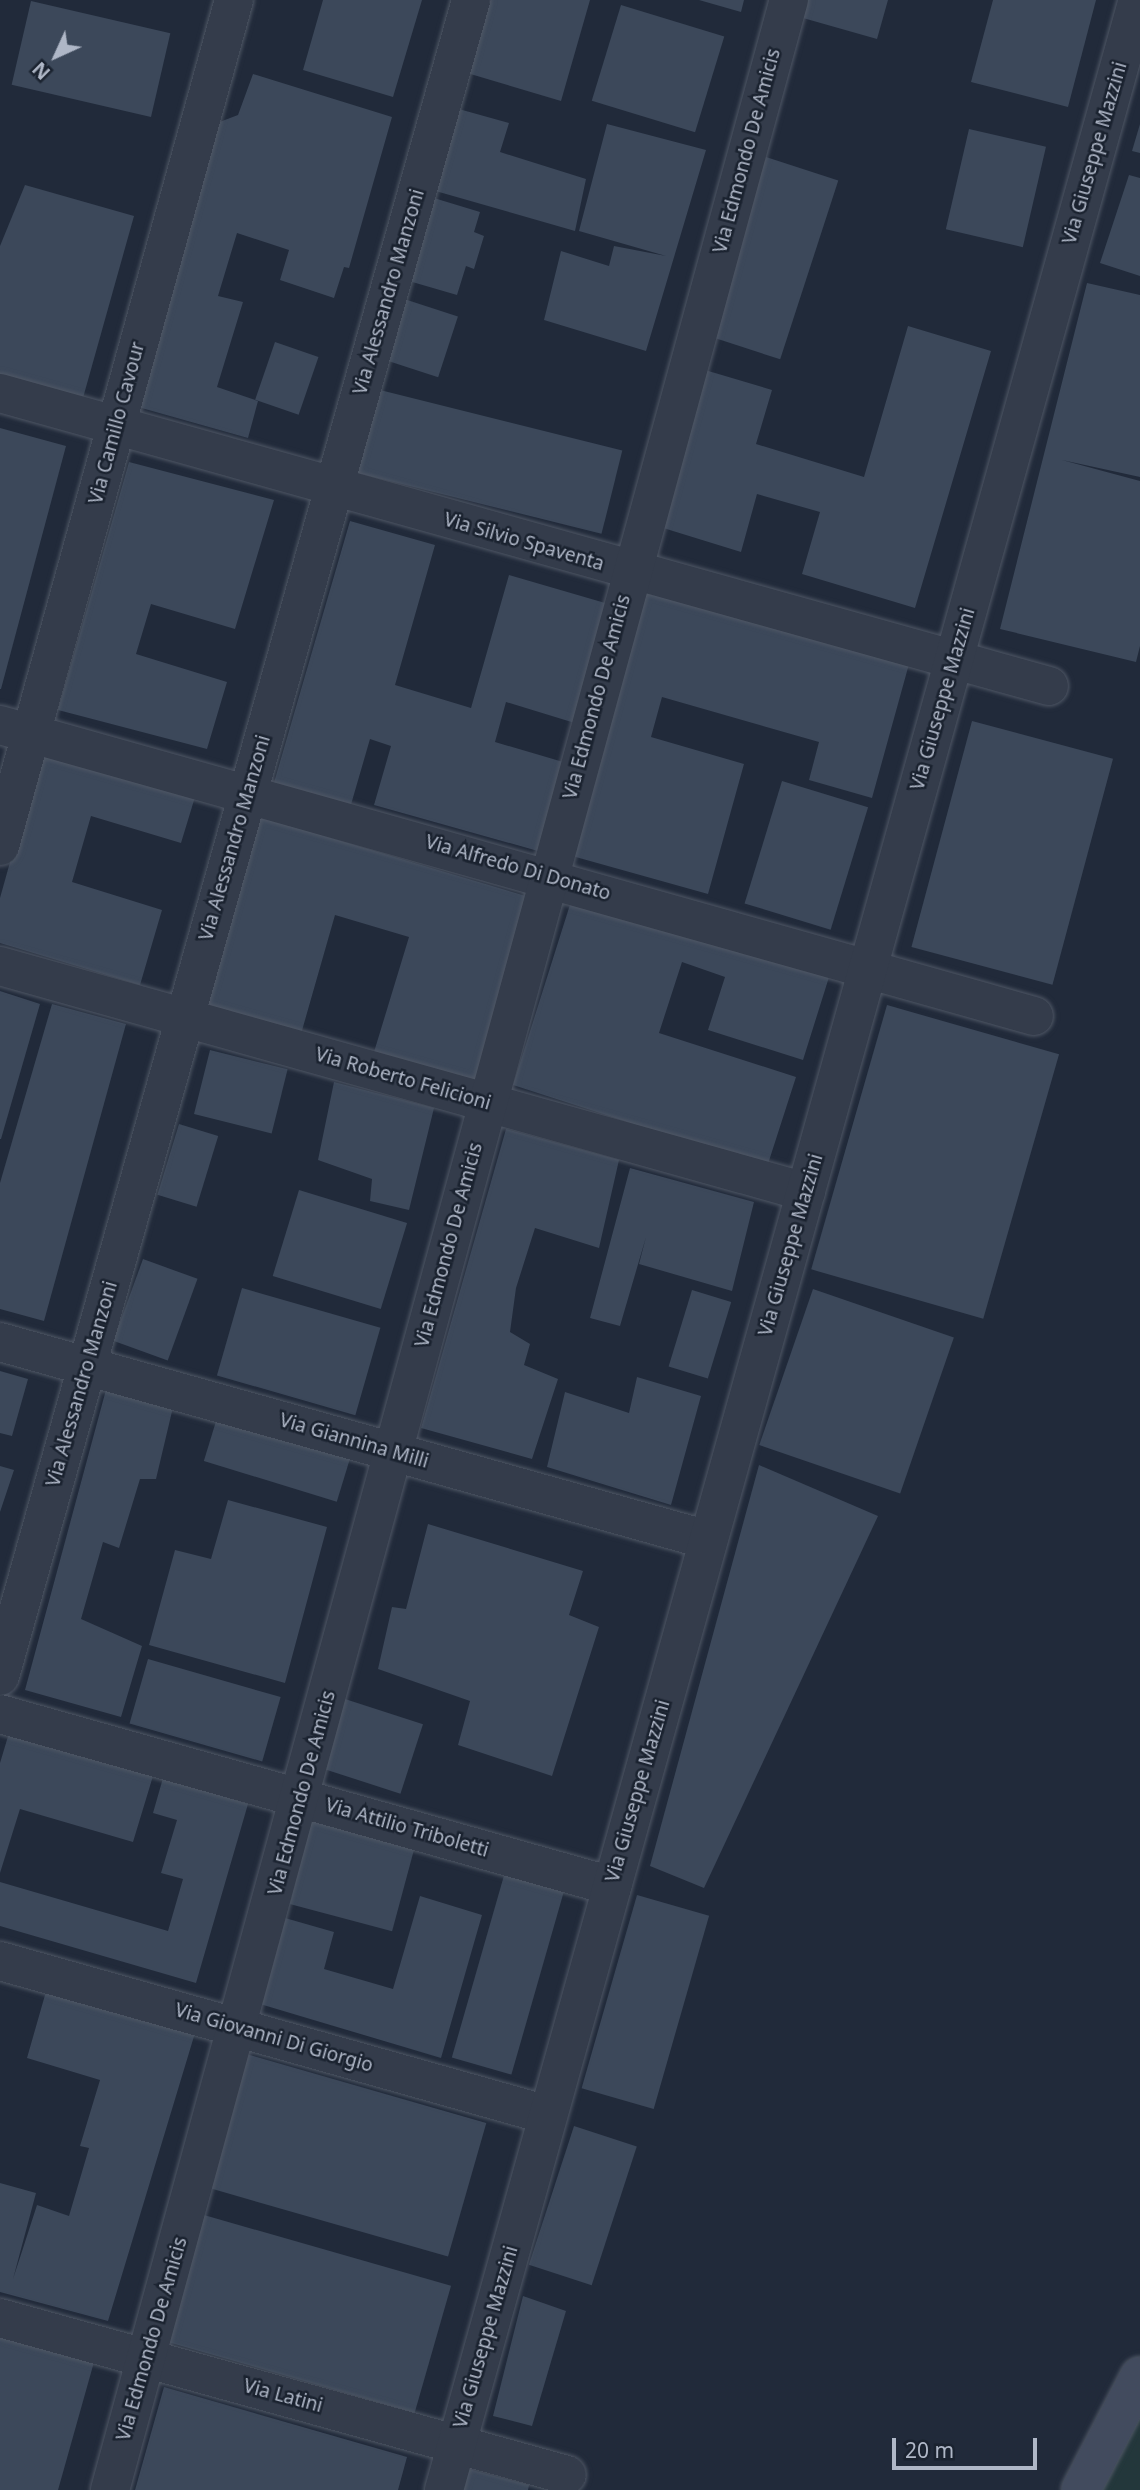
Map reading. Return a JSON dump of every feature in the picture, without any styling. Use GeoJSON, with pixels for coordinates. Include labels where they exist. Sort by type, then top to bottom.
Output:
{"type":"FeatureCollection","features":[{"type":"Feature","properties":{"kind":"main road"},"geometry":{"type":"LineString","coordinates":[[1081,2490],[1140,2375]]}},
{"type":"Feature","properties":{"kind":"street","name":"Via Camillo Cavour"},"geometry":{"type":"LineString","coordinates":[[0,846],[15,730],[117,426],[234,0]]}},
{"type":"Feature","properties":{"kind":"street","name":"Via Alessandro Manzoni"},"geometry":{"type":"LineString","coordinates":[[0,1676],[471,0]]}},
{"type":"Feature","properties":{"kind":"street","name":"Via Edmondo De Amicis"},"geometry":{"type":"LineString","coordinates":[[110,2490],[239,2028],[631,572],[789,0]]}},
{"type":"Feature","properties":{"kind":"street","name":"Via Giuseppe Mazzini"},"geometry":{"type":"LineString","coordinates":[[444,2490],[1138,0]]}},
{"type":"Feature","properties":{"kind":"street","name":"Via Silvio Spaventa"},"geometry":{"type":"LineString","coordinates":[[0,393],[1049,687]]}},
{"type":"Feature","properties":{"kind":"street","name":"Via Alfredo Di Donato"},"geometry":{"type":"LineString","coordinates":[[15,730],[868,966],[1034,1016]]}},
{"type":"Feature","properties":{"kind":"street","name":"Via Roberto Felicioni"},"geometry":{"type":"LineString","coordinates":[[0,966],[806,1192]]}},
{"type":"Feature","properties":{"kind":"street","name":"Via Giannina Milli"},"geometry":{"type":"LineString","coordinates":[[0,1342],[708,1540]]}},
{"type":"Feature","properties":{"kind":"street","name":"Via Attilio Triboletti"},"geometry":{"type":"LineString","coordinates":[[0,1714],[612,1886]]}},
{"type":"Feature","properties":{"kind":"street","name":"Via Giovanni Di Giorgio"},"geometry":{"type":"LineString","coordinates":[[0,1961],[548,2115]]}},
{"type":"Feature","properties":{"kind":"street","name":"Via Latini"},"geometry":{"type":"LineString","coordinates":[[0,2318],[566,2475]]}},
{"type":"Feature","properties":{"kind":"green space"},"geometry":{"type":"Polygon","coordinates":[[[1140,2385],[1140,2490],[1088,2490],[1140,2385]]]}},
{"type":"Feature","properties":{"kind":"building"},"geometry":{"type":"Polygon","coordinates":[[[323,0],[422,0],[393,97],[303,70],[323,0]]]}},
{"type":"Feature","properties":{"kind":"building"},"geometry":{"type":"Polygon","coordinates":[[[488,0],[590,0],[561,101],[467,73],[488,0]]]}},
{"type":"Feature","properties":{"kind":"building"},"geometry":{"type":"Polygon","coordinates":[[[699,0],[744,0],[741,12],[699,0]]]}},
{"type":"Feature","properties":{"kind":"building"},"geometry":{"type":"Polygon","coordinates":[[[808,0],[888,0],[877,39],[803,18],[808,0]]]}},
{"type":"Feature","properties":{"kind":"building"},"geometry":{"type":"Polygon","coordinates":[[[993,0],[1096,0],[1068,107],[971,82],[993,0]]]}},
{"type":"Feature","properties":{"kind":"building"},"geometry":{"type":"Polygon","coordinates":[[[31,1],[170,33],[151,117],[12,85],[31,1]]]}},
{"type":"Feature","properties":{"kind":"building"},"geometry":{"type":"Polygon","coordinates":[[[621,5],[724,37],[695,132],[592,101],[621,5]]]}},
{"type":"Feature","properties":{"kind":"building"},"geometry":{"type":"Polygon","coordinates":[[[253,74],[392,117],[349,268],[344,267],[334,298],[280,280],[289,250],[237,233],[218,296],[243,302],[217,387],[258,401],[248,438],[131,405],[209,126],[238,115],[253,74]]]}},
{"type":"Feature","properties":{"kind":"building"},"geometry":{"type":"Polygon","coordinates":[[[448,106],[509,123],[500,152],[586,179],[575,231],[425,188],[448,106]]]}},
{"type":"Feature","properties":{"kind":"building"},"geometry":{"type":"Polygon","coordinates":[[[607,124],[706,150],[646,351],[544,320],[561,251],[609,266],[614,246],[666,256],[579,231],[607,124]]]}},
{"type":"Feature","properties":{"kind":"building"},"geometry":{"type":"Polygon","coordinates":[[[1140,124],[1140,153],[1132,151],[1140,124]]]}},
{"type":"Feature","properties":{"kind":"building"},"geometry":{"type":"Polygon","coordinates":[[[969,129],[1046,147],[1023,247],[946,229],[969,129]]]}},
{"type":"Feature","properties":{"kind":"building"},"geometry":{"type":"Polygon","coordinates":[[[766,157],[838,180],[780,359],[708,336],[766,157]]]}},
{"type":"Feature","properties":{"kind":"building"},"geometry":{"type":"Polygon","coordinates":[[[1129,175],[1140,178],[1140,276],[1100,263],[1129,175]]]}},
{"type":"Feature","properties":{"kind":"building"},"geometry":{"type":"Polygon","coordinates":[[[25,185],[134,216],[81,405],[0,379],[0,246],[25,185]]]}},
{"type":"Feature","properties":{"kind":"building"},"geometry":{"type":"Polygon","coordinates":[[[424,195],[480,212],[474,232],[484,236],[474,269],[466,266],[457,295],[402,279],[424,195]]]}},
{"type":"Feature","properties":{"kind":"building"},"geometry":{"type":"Polygon","coordinates":[[[1087,283],[1140,295],[1140,477],[1062,460],[1140,481],[1140,646],[1136,662],[1000,629],[1087,283]]]}},
{"type":"Feature","properties":{"kind":"building"},"geometry":{"type":"Polygon","coordinates":[[[398,297],[458,316],[438,377],[378,358],[398,297]]]}},
{"type":"Feature","properties":{"kind":"building"},"geometry":{"type":"Polygon","coordinates":[[[908,326],[991,351],[915,608],[802,574],[820,512],[757,494],[741,552],[660,527],[705,370],[772,390],[756,444],[864,477],[908,326]]]}},
{"type":"Feature","properties":{"kind":"building"},"geometry":{"type":"Polygon","coordinates":[[[275,342],[318,357],[299,415],[255,400],[275,342]]]}},
{"type":"Feature","properties":{"kind":"building"},"geometry":{"type":"Polygon","coordinates":[[[372,388],[622,450],[602,534],[351,471],[372,388]]]}},
{"type":"Feature","properties":{"kind":"building"},"geometry":{"type":"Polygon","coordinates":[[[0,428],[66,446],[1,689],[0,689],[0,428]]]}},
{"type":"Feature","properties":{"kind":"building"},"geometry":{"type":"Polygon","coordinates":[[[129,462],[274,500],[235,629],[151,604],[136,654],[227,682],[207,749],[58,710],[129,462]]]}},
{"type":"Feature","properties":{"kind":"building"},"geometry":{"type":"Polygon","coordinates":[[[350,521],[435,545],[395,685],[471,708],[509,575],[612,605],[578,724],[506,702],[495,742],[570,764],[545,853],[374,805],[391,746],[370,739],[350,808],[273,786],[350,521]]]}},
{"type":"Feature","properties":{"kind":"building"},"geometry":{"type":"Polygon","coordinates":[[[640,589],[909,664],[872,798],[809,780],[819,742],[662,697],[651,737],[744,764],[708,894],[565,854],[640,589]]]}},
{"type":"Feature","properties":{"kind":"building"},"geometry":{"type":"Polygon","coordinates":[[[972,721],[1113,759],[1052,985],[911,947],[972,721]]]}},
{"type":"Feature","properties":{"kind":"building"},"geometry":{"type":"Polygon","coordinates":[[[41,751],[195,797],[181,843],[91,816],[72,882],[162,910],[140,985],[0,943],[0,898],[41,751]]]}},
{"type":"Feature","properties":{"kind":"building"},"geometry":{"type":"Polygon","coordinates":[[[782,781],[868,807],[831,930],[745,903],[782,781]]]}},
{"type":"Feature","properties":{"kind":"building"},"geometry":{"type":"Polygon","coordinates":[[[260,817],[529,897],[475,1082],[374,1052],[409,937],[335,915],[301,1034],[205,1006],[260,817]]]}},
{"type":"Feature","properties":{"kind":"building"},"geometry":{"type":"Polygon","coordinates":[[[574,892],[830,974],[803,1060],[708,1030],[725,977],[682,962],[659,1033],[796,1077],[767,1167],[513,1085],[574,892]]]}},
{"type":"Feature","properties":{"kind":"building"},"geometry":{"type":"Polygon","coordinates":[[[0,991],[40,1004],[1,1139],[0,1139],[0,991]]]}},
{"type":"Feature","properties":{"kind":"building"},"geometry":{"type":"Polygon","coordinates":[[[52,1004],[126,1024],[44,1321],[0,1309],[0,1183],[52,1004]]]}},
{"type":"Feature","properties":{"kind":"building"},"geometry":{"type":"Polygon","coordinates":[[[887,1005],[1059,1054],[983,1319],[811,1269],[887,1005]]]}},
{"type":"Feature","properties":{"kind":"building"},"geometry":{"type":"Polygon","coordinates":[[[210,1050],[288,1069],[272,1133],[194,1114],[210,1050]]]}},
{"type":"Feature","properties":{"kind":"building"},"geometry":{"type":"Polygon","coordinates":[[[334,1082],[434,1108],[409,1210],[370,1201],[372,1179],[318,1160],[334,1082]]]}},
{"type":"Feature","properties":{"kind":"building"},"geometry":{"type":"Polygon","coordinates":[[[179,1124],[218,1136],[197,1207],[157,1195],[179,1124]]]}},
{"type":"Feature","properties":{"kind":"building"},"geometry":{"type":"Polygon","coordinates":[[[506,1129],[619,1160],[599,1248],[535,1228],[516,1288],[510,1332],[530,1344],[524,1365],[558,1379],[532,1459],[421,1428],[506,1129]]]}},
{"type":"Feature","properties":{"kind":"building"},"geometry":{"type":"Polygon","coordinates":[[[630,1168],[754,1202],[732,1291],[639,1264],[646,1237],[620,1326],[590,1318],[630,1168]]]}},
{"type":"Feature","properties":{"kind":"building"},"geometry":{"type":"Polygon","coordinates":[[[299,1190],[407,1223],[381,1309],[273,1276],[299,1190]]]}},
{"type":"Feature","properties":{"kind":"building"},"geometry":{"type":"Polygon","coordinates":[[[143,1259],[198,1279],[168,1361],[113,1341],[143,1259]]]}},
{"type":"Feature","properties":{"kind":"building"},"geometry":{"type":"Polygon","coordinates":[[[242,1288],[380,1328],[355,1415],[217,1375],[242,1288]]]}},
{"type":"Feature","properties":{"kind":"building"},"geometry":{"type":"Polygon","coordinates":[[[813,1289],[954,1338],[900,1494],[759,1445],[813,1289]]]}},
{"type":"Feature","properties":{"kind":"building"},"geometry":{"type":"Polygon","coordinates":[[[692,1290],[731,1302],[708,1378],[669,1367],[692,1290]]]}},
{"type":"Feature","properties":{"kind":"building"},"geometry":{"type":"Polygon","coordinates":[[[0,1371],[28,1379],[12,1436],[0,1433],[0,1371]]]}},
{"type":"Feature","properties":{"kind":"building"},"geometry":{"type":"Polygon","coordinates":[[[637,1377],[701,1396],[671,1505],[547,1467],[565,1392],[629,1413],[637,1377]]]}},
{"type":"Feature","properties":{"kind":"building"},"geometry":{"type":"Polygon","coordinates":[[[107,1386],[174,1403],[156,1479],[140,1479],[119,1548],[103,1542],[81,1619],[142,1646],[121,1717],[25,1690],[107,1386]]]}},
{"type":"Feature","properties":{"kind":"building"},"geometry":{"type":"Polygon","coordinates":[[[217,1418],[350,1459],[337,1502],[204,1461],[217,1418]]]}},
{"type":"Feature","properties":{"kind":"building"},"geometry":{"type":"Polygon","coordinates":[[[759,1465],[878,1516],[704,1888],[650,1866],[759,1465]]]}},
{"type":"Feature","properties":{"kind":"building"},"geometry":{"type":"Polygon","coordinates":[[[0,1466],[14,1470],[0,1512],[0,1466]]]}},
{"type":"Feature","properties":{"kind":"building"},"geometry":{"type":"Polygon","coordinates":[[[228,1500],[327,1527],[285,1683],[149,1645],[175,1550],[211,1559],[228,1500]]]}},
{"type":"Feature","properties":{"kind":"building"},"geometry":{"type":"Polygon","coordinates":[[[428,1524],[583,1571],[569,1615],[599,1627],[552,1776],[458,1745],[470,1701],[378,1669],[392,1607],[406,1609],[428,1524]]]}},
{"type":"Feature","properties":{"kind":"building"},"geometry":{"type":"Polygon","coordinates":[[[148,1659],[281,1697],[262,1761],[130,1723],[148,1659]]]}},
{"type":"Feature","properties":{"kind":"building"},"geometry":{"type":"Polygon","coordinates":[[[345,1699],[423,1724],[400,1794],[322,1768],[345,1699]]]}},
{"type":"Feature","properties":{"kind":"building"},"geometry":{"type":"Polygon","coordinates":[[[9,1733],[153,1776],[133,1842],[20,1809],[0,1873],[0,1763],[9,1733]]]}},
{"type":"Feature","properties":{"kind":"building"},"geometry":{"type":"Polygon","coordinates":[[[163,1778],[248,1804],[196,1983],[0,1926],[0,1882],[168,1931],[183,1879],[161,1873],[177,1820],[153,1813],[163,1778]]]}},
{"type":"Feature","properties":{"kind":"building"},"geometry":{"type":"Polygon","coordinates":[[[313,1817],[415,1844],[392,1931],[290,1904],[313,1817]]]}},
{"type":"Feature","properties":{"kind":"building"},"geometry":{"type":"Polygon","coordinates":[[[505,1872],[565,1889],[511,2075],[452,2058],[505,1872]]]}},
{"type":"Feature","properties":{"kind":"building"},"geometry":{"type":"Polygon","coordinates":[[[637,1895],[709,1916],[654,2109],[582,2088],[637,1895]]]}},
{"type":"Feature","properties":{"kind":"building"},"geometry":{"type":"Polygon","coordinates":[[[420,1896],[482,1915],[441,2058],[260,2004],[285,1918],[334,1932],[324,1969],[393,1989],[420,1896]]]}},
{"type":"Feature","properties":{"kind":"building"},"geometry":{"type":"Polygon","coordinates":[[[47,1988],[195,2033],[108,2321],[0,2292],[0,2183],[36,2193],[13,2279],[37,2205],[69,2216],[89,2148],[80,2146],[100,2080],[27,2058],[47,1988]]]}},
{"type":"Feature","properties":{"kind":"building"},"geometry":{"type":"Polygon","coordinates":[[[246,2054],[486,2123],[448,2257],[208,2188],[246,2054]]]}},
{"type":"Feature","properties":{"kind":"building"},"geometry":{"type":"Polygon","coordinates":[[[574,2126],[637,2146],[592,2285],[529,2265],[574,2126]]]}},
{"type":"Feature","properties":{"kind":"building"},"geometry":{"type":"Polygon","coordinates":[[[204,2215],[451,2286],[415,2413],[168,2342],[204,2215]]]}},
{"type":"Feature","properties":{"kind":"building"},"geometry":{"type":"Polygon","coordinates":[[[523,2296],[566,2311],[532,2426],[493,2416],[523,2296]]]}},
{"type":"Feature","properties":{"kind":"building"},"geometry":{"type":"Polygon","coordinates":[[[0,2335],[94,2362],[58,2490],[0,2490],[0,2335]]]}},
{"type":"Feature","properties":{"kind":"building"},"geometry":{"type":"Polygon","coordinates":[[[164,2387],[407,2457],[398,2490],[135,2490],[164,2387]]]}},
{"type":"Feature","properties":{"kind":"building"},"geometry":{"type":"Polygon","coordinates":[[[465,2468],[529,2485],[528,2490],[460,2490],[465,2468]]]}}]}
